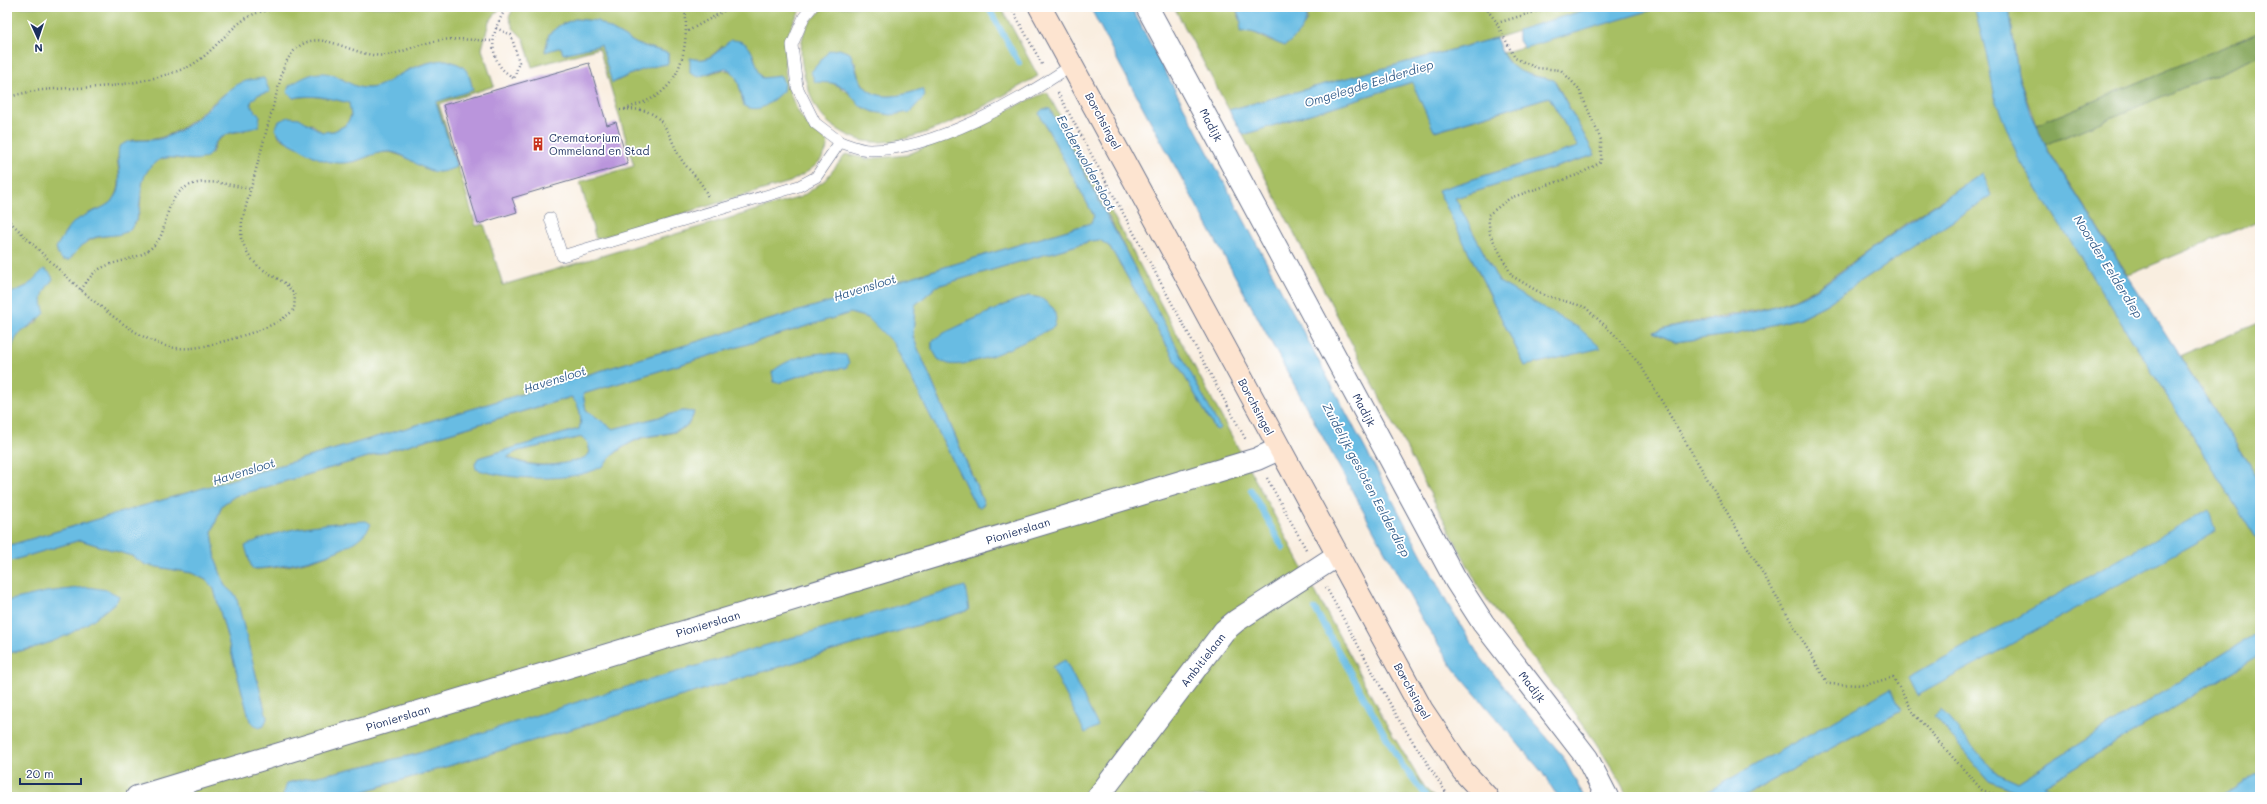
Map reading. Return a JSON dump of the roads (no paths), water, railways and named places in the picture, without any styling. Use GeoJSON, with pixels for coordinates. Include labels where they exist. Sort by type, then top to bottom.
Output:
{"type":"FeatureCollection","features":[{"type":"Feature","properties":{"kind":"main road","name":"Borchsingel"},"geometry":{"type":"LineString","coordinates":[[1040,7],[1422,710],[1446,747],[1483,796]]}},
{"type":"Feature","properties":{"kind":"street","name":"Madijk"},"geometry":{"type":"LineString","coordinates":[[1147,7],[1456,581],[1482,622],[1587,758],[1608,797]]}},
{"type":"Feature","properties":{"kind":"street","name":"Pionierslaan"},"geometry":{"type":"LineString","coordinates":[[137,797],[1257,459],[1279,449]]}},
{"type":"Feature","properties":{"kind":"street","name":"Ambitielaan"},"geometry":{"type":"LineString","coordinates":[[1098,797],[1224,631],[1236,621],[1338,555]]}},
{"type":"Feature","properties":{"kind":"lane"},"geometry":{"type":"LineString","coordinates":[[812,7],[804,17],[792,45],[797,87],[815,123],[840,142],[868,150],[909,146],[970,123],[1051,80],[1072,65]]}},
{"type":"Feature","properties":{"kind":"lane"},"geometry":{"type":"LineString","coordinates":[[550,218],[562,256],[798,186],[816,178],[840,142]]}},
{"type":"Feature","properties":{"kind":"water","name":"Zuidelijk gesloten Eelderdiep"},"geometry":{"type":"Polygon","coordinates":[[[1090,7],[1131,7],[1447,603],[1478,654],[1517,703],[1562,755],[1584,797],[1558,797],[1542,772],[1454,669],[1421,617],[1121,67],[1090,7]]]}},
{"type":"Feature","properties":{"kind":"water"},"geometry":{"type":"Polygon","coordinates":[[[1236,7],[1307,7],[1307,14],[1302,29],[1285,46],[1252,32],[1240,32],[1241,21],[1236,7]]]}},
{"type":"Feature","properties":{"kind":"water"},"geometry":{"type":"Polygon","coordinates":[[[1595,7],[1662,7],[1524,48],[1518,39],[1518,30],[1595,7]]]}},
{"type":"Feature","properties":{"kind":"water","name":"Noorder Eelderdiep"},"geometry":{"type":"Polygon","coordinates":[[[1974,7],[2009,7],[2018,75],[2030,113],[2048,151],[2260,482],[2260,545],[2019,159],[1996,102],[1986,52],[1974,7]]]}},
{"type":"Feature","properties":{"kind":"water"},"geometry":{"type":"Polygon","coordinates":[[[575,19],[597,21],[637,44],[668,53],[668,64],[646,69],[612,83],[601,45],[563,54],[561,47],[545,52],[549,34],[560,25],[575,19]]]}},
{"type":"Feature","properties":{"kind":"water","name":"Omgelegde Eelderdiep"},"geometry":{"type":"Polygon","coordinates":[[[1496,38],[1506,59],[1511,65],[1524,73],[1554,80],[1595,155],[1455,198],[1499,282],[1579,328],[1601,348],[1525,366],[1438,190],[1578,147],[1549,97],[1434,131],[1412,82],[1243,135],[1229,110],[1496,38]]]}},
{"type":"Feature","properties":{"kind":"water"},"geometry":{"type":"Polygon","coordinates":[[[731,40],[739,41],[749,48],[762,78],[781,76],[784,83],[783,91],[770,103],[761,108],[756,109],[744,106],[738,82],[732,72],[727,69],[722,69],[698,77],[690,73],[690,58],[708,58],[731,40]]]}},
{"type":"Feature","properties":{"kind":"water"},"geometry":{"type":"Polygon","coordinates":[[[839,49],[850,53],[860,80],[865,88],[872,93],[897,96],[922,89],[925,96],[910,112],[891,115],[874,112],[860,106],[845,88],[832,83],[815,82],[811,72],[829,51],[839,49]]]}},
{"type":"Feature","properties":{"kind":"water"},"geometry":{"type":"Polygon","coordinates":[[[446,60],[458,64],[466,70],[473,90],[436,102],[457,167],[441,172],[432,171],[397,153],[391,152],[377,154],[347,163],[331,162],[316,157],[283,139],[275,129],[279,121],[289,117],[299,118],[322,132],[334,131],[346,125],[351,116],[349,103],[328,98],[293,98],[287,92],[289,86],[310,75],[317,73],[330,74],[357,87],[370,88],[383,84],[422,65],[446,60]]]}},
{"type":"Feature","properties":{"kind":"water"},"geometry":{"type":"Polygon","coordinates":[[[264,78],[270,92],[257,95],[251,102],[252,108],[260,116],[258,127],[225,135],[216,142],[209,155],[205,158],[194,160],[167,158],[154,163],[144,177],[138,215],[131,228],[122,234],[101,236],[91,239],[69,260],[63,260],[58,255],[56,248],[73,223],[78,219],[104,207],[115,198],[120,181],[118,158],[119,147],[129,142],[163,138],[174,134],[193,121],[238,84],[249,80],[264,78]]]}},
{"type":"Feature","properties":{"kind":"water"},"geometry":{"type":"Polygon","coordinates":[[[1043,109],[1050,109],[1220,428],[1218,430],[1215,429],[1110,247],[1100,240],[1091,241],[937,286],[915,305],[913,337],[984,504],[980,507],[976,506],[894,344],[868,318],[850,313],[583,394],[586,410],[613,429],[683,411],[694,412],[691,420],[680,430],[641,438],[624,446],[605,464],[589,472],[574,476],[539,478],[505,476],[476,469],[475,464],[478,458],[579,429],[581,416],[579,408],[571,397],[235,496],[222,505],[212,532],[216,561],[225,586],[236,596],[267,718],[264,726],[259,728],[250,721],[214,589],[206,580],[192,573],[146,565],[132,556],[80,540],[7,562],[7,546],[593,373],[1091,223],[1094,216],[1039,113],[1043,109]],[[582,437],[518,451],[507,457],[515,461],[532,465],[565,463],[587,456],[590,452],[588,443],[582,437]]]}},
{"type":"Feature","properties":{"kind":"water"},"geometry":{"type":"Polygon","coordinates":[[[1983,173],[1991,196],[1825,305],[1799,318],[1737,334],[1675,342],[1653,332],[1761,310],[1805,295],[1835,277],[1914,219],[1983,173]]]}},
{"type":"Feature","properties":{"kind":"water"},"geometry":{"type":"Polygon","coordinates":[[[44,269],[50,273],[53,279],[44,291],[42,299],[45,313],[22,332],[13,344],[10,385],[7,393],[7,295],[27,286],[44,269]]]}},
{"type":"Feature","properties":{"kind":"water"},"geometry":{"type":"Polygon","coordinates":[[[1029,296],[1041,298],[1054,309],[1056,319],[1054,327],[1002,352],[972,362],[949,364],[938,359],[932,349],[932,342],[944,333],[1014,301],[1029,296]]]}},
{"type":"Feature","properties":{"kind":"water"},"geometry":{"type":"Polygon","coordinates":[[[822,353],[846,355],[849,363],[846,368],[814,371],[778,383],[774,382],[772,372],[784,364],[802,356],[822,353]]]}},
{"type":"Feature","properties":{"kind":"water"},"geometry":{"type":"Polygon","coordinates":[[[2209,509],[2215,532],[1917,696],[1908,678],[2209,509]]]}},
{"type":"Feature","properties":{"kind":"water"},"geometry":{"type":"Polygon","coordinates":[[[366,521],[371,524],[363,535],[351,544],[335,552],[318,558],[282,566],[252,569],[245,546],[259,540],[274,534],[304,527],[366,521]]]}},
{"type":"Feature","properties":{"kind":"water"},"geometry":{"type":"Polygon","coordinates":[[[965,586],[969,610],[345,797],[284,797],[283,795],[287,783],[413,755],[596,696],[965,586]]]}},
{"type":"Feature","properties":{"kind":"water"},"geometry":{"type":"Polygon","coordinates":[[[87,587],[107,590],[119,596],[117,601],[92,621],[66,636],[52,642],[7,653],[7,601],[46,592],[87,587]]]}},
{"type":"Feature","properties":{"kind":"water"},"geometry":{"type":"Polygon","coordinates":[[[2260,631],[2260,655],[2044,786],[2070,797],[2033,797],[1988,780],[1934,716],[1941,710],[1994,771],[2018,782],[2260,631]]]}},
{"type":"Feature","properties":{"kind":"water"},"geometry":{"type":"Polygon","coordinates":[[[1065,660],[1098,726],[1085,733],[1052,667],[1065,660]]]}},
{"type":"Feature","properties":{"kind":"water"},"geometry":{"type":"Polygon","coordinates":[[[1891,688],[1901,710],[1742,797],[1698,797],[1891,688]]]}},
{"type":"Feature","properties":{"kind":"water"},"geometry":{"type":"Polygon","coordinates":[[[2260,772],[2260,797],[2221,797],[2260,772]]]}},
{"type":"Feature","properties":{"kind":"waterway","name":"Eelderwoldersloot"},"geometry":{"type":"LineString","coordinates":[[988,7],[1019,63]]}},
{"type":"Feature","properties":{"kind":"waterway"},"geometry":{"type":"LineString","coordinates":[[1251,490],[1283,548]]}},
{"type":"Feature","properties":{"kind":"waterway"},"geometry":{"type":"LineString","coordinates":[[1315,609],[1400,762],[1427,797]]}},
{"type":"Feature","properties":{"kind":"place","name":"Crematorium Ommeland en Stad"},"geometry":{"type":"Point","coordinates":[538,144]}},
{"type":"Feature","properties":{"kind":"water label","name":"Havensloot"},"geometry":{"type":"Point","coordinates":[865,288]}},
{"type":"Feature","properties":{"kind":"water label","name":"Havensloot"},"geometry":{"type":"Point","coordinates":[555,380]}},
{"type":"Feature","properties":{"kind":"water label","name":"Havensloot"},"geometry":{"type":"Point","coordinates":[244,472]}}]}
